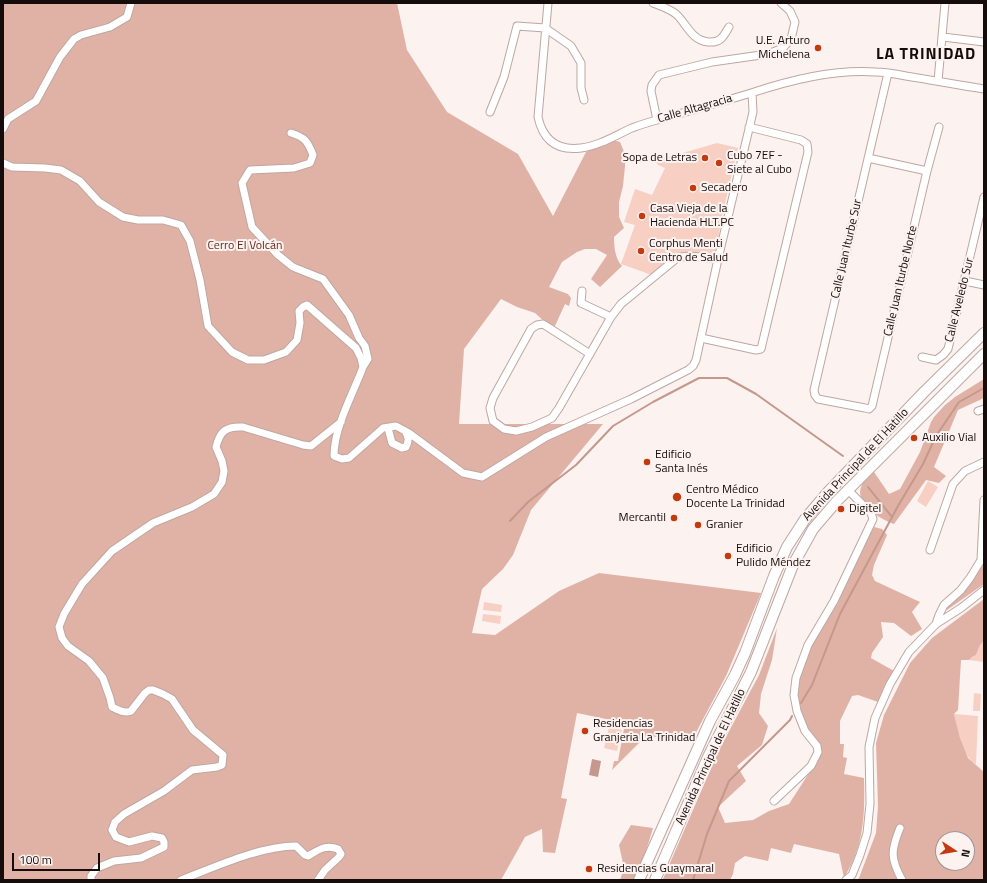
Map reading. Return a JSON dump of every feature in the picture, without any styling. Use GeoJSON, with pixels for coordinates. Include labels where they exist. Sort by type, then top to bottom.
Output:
{"type":"FeatureCollection","features":[{"type":"Feature","properties":{"kind":"main road","name":"Avenida Principal de El Hatillo"},"geometry":{"type":"LineString","coordinates":[[639,880],[710,721],[738,669],[774,576],[787,547],[801,524],[828,492],[930,386],[984,334]]}},
{"type":"Feature","properties":{"kind":"main road","name":"Avenida Principal de El Hatillo"},"geometry":{"type":"LineString","coordinates":[[655,880],[708,757],[751,672],[793,565],[813,529],[823,516],[877,459],[984,354]]}},
{"type":"Feature","properties":{"kind":"street"},"geometry":{"type":"LineString","coordinates":[[3,129],[8,119],[36,101],[60,57],[74,38],[110,27],[127,17],[131,3]]}},
{"type":"Feature","properties":{"kind":"street","name":"Calle Altagracia"},"geometry":{"type":"LineString","coordinates":[[548,3],[538,117],[542,131],[550,141],[555,145],[562,147],[581,148],[599,143],[634,127],[657,120],[790,82],[823,75],[859,72],[888,73],[984,89]]}},
{"type":"Feature","properties":{"kind":"street"},"geometry":{"type":"LineString","coordinates":[[654,3],[674,12],[694,36],[705,41],[717,42],[722,38],[729,27]]}},
{"type":"Feature","properties":{"kind":"street"},"geometry":{"type":"LineString","coordinates":[[657,120],[650,91],[652,85],[660,75],[712,62],[768,54],[783,48],[791,39],[795,22],[790,11],[781,3]]}},
{"type":"Feature","properties":{"kind":"street"},"geometry":{"type":"LineString","coordinates":[[938,81],[945,3]]}},
{"type":"Feature","properties":{"kind":"street"},"geometry":{"type":"LineString","coordinates":[[490,112],[504,77],[517,26],[545,28],[571,46],[582,63],[581,88],[584,100]]}},
{"type":"Feature","properties":{"kind":"street"},"geometry":{"type":"LineString","coordinates":[[943,37],[984,42]]}},
{"type":"Feature","properties":{"kind":"street","name":"Calle Juan Iturbe Sur"},"geometry":{"type":"LineString","coordinates":[[845,404],[818,398],[815,395],[814,390],[888,73]]}},
{"type":"Feature","properties":{"kind":"street"},"geometry":{"type":"LineString","coordinates":[[291,133],[300,136],[309,145],[313,155],[310,163],[294,168],[250,170],[242,183],[252,227],[278,255],[294,267],[323,279],[349,315],[364,346],[368,359],[363,367],[341,422],[334,446],[334,456],[342,459],[349,458],[383,428],[396,426],[463,473],[482,477],[546,437],[631,399],[693,366],[696,360],[753,112],[754,100],[752,93]]}},
{"type":"Feature","properties":{"kind":"street"},"geometry":{"type":"LineString","coordinates":[[701,338],[756,350],[761,348],[808,152],[807,144],[801,140],[749,127]]}},
{"type":"Feature","properties":{"kind":"street","name":"Calle Juan Iturbe Norte"},"geometry":{"type":"LineString","coordinates":[[845,404],[870,408],[872,406],[938,127]]}},
{"type":"Feature","properties":{"kind":"street"},"geometry":{"type":"LineString","coordinates":[[868,158],[927,170]]}},
{"type":"Feature","properties":{"kind":"street"},"geometry":{"type":"LineString","coordinates":[[3,163],[12,167],[61,170],[80,180],[98,202],[123,217],[138,220],[163,220],[181,225],[190,241],[200,280],[208,326],[232,352],[248,360],[264,360],[286,352],[297,340],[300,322],[299,311],[307,305],[356,348],[361,358],[363,367]]}},
{"type":"Feature","properties":{"kind":"street","name":"Calle Aveledo Sur"},"geometry":{"type":"LineString","coordinates":[[922,357],[936,360],[948,349],[984,197]]}},
{"type":"Feature","properties":{"kind":"street"},"geometry":{"type":"LineString","coordinates":[[590,354],[543,324],[537,325],[531,329],[492,398],[490,408],[493,421],[504,429],[516,431],[532,427],[552,418],[559,408],[590,354],[611,317],[624,301],[677,258],[689,256],[718,259]]}},
{"type":"Feature","properties":{"kind":"street"},"geometry":{"type":"LineString","coordinates":[[964,281],[984,285]]}},
{"type":"Feature","properties":{"kind":"street"},"geometry":{"type":"LineString","coordinates":[[582,291],[580,303],[611,317]]}},
{"type":"Feature","properties":{"kind":"street"},"geometry":{"type":"LineString","coordinates":[[91,880],[91,876],[96,868],[114,861],[141,858],[164,847],[162,838],[152,836],[129,842],[116,837],[112,830],[115,822],[124,814],[164,791],[192,770],[222,765],[223,755],[193,730],[172,699],[163,694],[153,690],[148,690],[144,693],[131,711],[128,712],[120,711],[112,707],[103,678],[89,661],[68,646],[62,638],[59,627],[64,614],[82,584],[112,551],[153,523],[192,507],[214,494],[222,482],[224,471],[222,461],[216,447],[218,438],[225,430],[232,426],[243,427],[311,446],[341,422]]}},
{"type":"Feature","properties":{"kind":"street"},"geometry":{"type":"LineString","coordinates":[[388,428],[392,443],[402,448],[406,447],[408,442],[408,436],[405,431]]}},
{"type":"Feature","properties":{"kind":"street"},"geometry":{"type":"LineString","coordinates":[[930,550],[954,484],[965,471],[984,462]]}},
{"type":"Feature","properties":{"kind":"street"},"geometry":{"type":"LineString","coordinates":[[774,801],[811,766],[818,752],[817,746],[805,731],[794,695],[796,678],[808,645],[834,601],[873,519],[848,491]]}},
{"type":"Feature","properties":{"kind":"street"},"geometry":{"type":"LineString","coordinates":[[936,624],[938,615],[944,605],[960,591],[981,560],[984,500]]}},
{"type":"Feature","properties":{"kind":"street"},"geometry":{"type":"LineString","coordinates":[[846,880],[852,875],[867,833],[870,804],[869,747],[875,718],[899,668],[909,652],[936,624],[961,608],[984,590]]}},
{"type":"Feature","properties":{"kind":"street"},"geometry":{"type":"LineString","coordinates":[[900,828],[892,853],[894,863],[902,880]]}},
{"type":"Feature","properties":{"kind":"street"},"geometry":{"type":"LineString","coordinates":[[181,880],[235,860],[270,850],[296,846],[308,856],[318,849],[326,847],[338,849],[340,854],[339,857],[325,870],[318,880]]}},
{"type":"Feature","properties":{"kind":"shaded area"},"geometry":{"type":"Polygon","coordinates":[[[717,143],[738,148],[722,216],[715,258],[683,253],[652,275],[621,264],[635,225],[624,222],[635,189],[652,195],[665,168],[658,165],[655,161],[717,143]]]}},
{"type":"Feature","properties":{"kind":"shaded area"},"geometry":{"type":"Polygon","coordinates":[[[928,481],[938,487],[926,507],[917,501],[928,481]]]}},
{"type":"Feature","properties":{"kind":"shaded area"},"geometry":{"type":"Polygon","coordinates":[[[484,602],[502,605],[501,612],[483,610],[484,602]]]}},
{"type":"Feature","properties":{"kind":"shaded area"},"geometry":{"type":"Polygon","coordinates":[[[483,614],[501,616],[500,624],[482,621],[483,614]]]}},
{"type":"Feature","properties":{"kind":"shaded area"},"geometry":{"type":"Polygon","coordinates":[[[984,641],[984,662],[969,660],[976,655],[980,645],[984,641]]]}},
{"type":"Feature","properties":{"kind":"shaded area"},"geometry":{"type":"Polygon","coordinates":[[[974,693],[981,694],[980,711],[973,711],[974,693]]]}},
{"type":"Feature","properties":{"kind":"shaded area"},"geometry":{"type":"Polygon","coordinates":[[[954,714],[978,716],[976,764],[967,755],[964,749],[954,714]]]}},
{"type":"Feature","properties":{"kind":"shaded area"},"geometry":{"type":"Polygon","coordinates":[[[609,727],[622,730],[617,751],[604,748],[609,727]]]}},
{"type":"Feature","properties":{"kind":"shaded area"},"geometry":{"type":"Polygon","coordinates":[[[592,759],[601,761],[598,777],[589,775],[592,759]]]}},
{"type":"Feature","properties":{"kind":"green space","name":"Cerro El Volcán"},"geometry":{"type":"Polygon","coordinates":[[[3,3],[397,3],[407,50],[447,112],[518,154],[553,216],[586,152],[613,140],[620,142],[625,154],[625,166],[623,186],[619,202],[619,217],[624,228],[614,237],[614,241],[616,256],[622,266],[600,287],[591,279],[607,255],[596,249],[585,249],[577,252],[562,262],[549,287],[568,294],[571,298],[569,306],[565,304],[555,326],[545,322],[535,313],[517,307],[501,299],[464,349],[459,424],[603,424],[531,510],[513,555],[503,569],[482,589],[472,633],[495,635],[559,591],[599,573],[761,593],[726,676],[692,740],[646,736],[612,770],[614,761],[618,761],[625,723],[577,713],[561,798],[567,799],[555,853],[543,852],[542,829],[525,837],[501,880],[3,880],[3,3]]]}},
{"type":"Feature","properties":{"kind":"green space"},"geometry":{"type":"Polygon","coordinates":[[[984,379],[984,398],[958,410],[934,467],[946,476],[939,483],[926,480],[894,524],[876,515],[865,505],[860,493],[861,487],[865,481],[874,472],[889,494],[900,489],[920,452],[934,417],[955,397],[984,379]]]}},
{"type":"Feature","properties":{"kind":"green space"},"geometry":{"type":"Polygon","coordinates":[[[874,527],[882,529],[887,535],[874,565],[872,575],[875,581],[920,602],[912,612],[922,629],[911,636],[894,623],[881,622],[883,637],[872,653],[871,658],[894,671],[878,702],[858,695],[852,696],[840,721],[840,744],[844,744],[843,757],[847,758],[844,774],[864,778],[862,830],[856,854],[844,878],[839,854],[794,844],[791,853],[771,848],[768,861],[745,856],[735,863],[730,880],[663,880],[719,750],[759,675],[777,628],[772,660],[761,694],[759,713],[768,726],[762,745],[737,766],[746,781],[718,807],[725,823],[753,820],[769,811],[789,804],[822,753],[820,745],[807,729],[800,709],[797,694],[799,676],[809,649],[874,527]]]}},
{"type":"Feature","properties":{"kind":"green space"},"geometry":{"type":"Polygon","coordinates":[[[984,566],[984,584],[947,610],[944,605],[977,567],[984,566]]]}},
{"type":"Feature","properties":{"kind":"green space"},"geometry":{"type":"Polygon","coordinates":[[[984,599],[984,641],[980,645],[976,655],[969,660],[961,660],[958,710],[954,714],[960,738],[968,758],[984,772],[984,880],[857,880],[876,833],[878,806],[876,743],[884,715],[910,663],[932,638],[984,599]]]}},
{"type":"Feature","properties":{"kind":"green space"},"geometry":{"type":"Polygon","coordinates":[[[631,825],[653,828],[637,880],[620,880],[624,868],[619,845],[631,825]]]}},
{"type":"Feature","properties":{"kind":"waterway"},"geometry":{"type":"LineString","coordinates":[[510,521],[528,502],[576,465],[613,426],[653,402],[699,378],[727,378],[756,394],[843,456]]}},
{"type":"Feature","properties":{"kind":"waterway"},"geometry":{"type":"LineString","coordinates":[[801,703],[812,685],[840,614],[898,506],[923,464],[936,436],[959,402],[984,388]]}},
{"type":"Feature","properties":{"kind":"waterway"},"geometry":{"type":"LineString","coordinates":[[868,487],[892,517]]}},
{"type":"Feature","properties":{"kind":"waterway"},"geometry":{"type":"LineString","coordinates":[[693,880],[707,834],[729,781],[790,720],[792,716]]}},
{"type":"Feature","properties":{"kind":"place","name":"U.E. Arturo Michelena"},"geometry":{"type":"Point","coordinates":[818,48]}},
{"type":"Feature","properties":{"kind":"place","name":"Sopa de Letras"},"geometry":{"type":"Point","coordinates":[705,158]}},
{"type":"Feature","properties":{"kind":"place","name":"Cubo 7EF - Siete al Cubo"},"geometry":{"type":"Point","coordinates":[719,163]}},
{"type":"Feature","properties":{"kind":"place","name":"Secadero"},"geometry":{"type":"Point","coordinates":[693,188]}},
{"type":"Feature","properties":{"kind":"place","name":"Casa Vieja de la Hacienda HLT.PC"},"geometry":{"type":"Point","coordinates":[642,216]}},
{"type":"Feature","properties":{"kind":"place","name":"Corphus Menti Centro de Salud"},"geometry":{"type":"Point","coordinates":[641,251]}},
{"type":"Feature","properties":{"kind":"place","name":"Auxilio Vial"},"geometry":{"type":"Point","coordinates":[914,438]}},
{"type":"Feature","properties":{"kind":"place","name":"Edificio Santa Inés"},"geometry":{"type":"Point","coordinates":[647,462]}},
{"type":"Feature","properties":{"kind":"place","name":"Centro Médico Docente La Trinidad"},"geometry":{"type":"Point","coordinates":[677,497]}},
{"type":"Feature","properties":{"kind":"place","name":"Digitel"},"geometry":{"type":"Point","coordinates":[841,509]}},
{"type":"Feature","properties":{"kind":"place","name":"Mercantil"},"geometry":{"type":"Point","coordinates":[674,518]}},
{"type":"Feature","properties":{"kind":"place","name":"Granier"},"geometry":{"type":"Point","coordinates":[698,525]}},
{"type":"Feature","properties":{"kind":"place","name":"Edificio Pulido Méndez"},"geometry":{"type":"Point","coordinates":[728,556]}},
{"type":"Feature","properties":{"kind":"place","name":"Residencias Granjeria La Trinidad"},"geometry":{"type":"Point","coordinates":[585,731]}},
{"type":"Feature","properties":{"kind":"place","name":"Residencias Guaymaral"},"geometry":{"type":"Point","coordinates":[589,869]}},
{"type":"Feature","properties":{"kind":"district","name":"LA TRINIDAD"},"geometry":{"type":"Point","coordinates":[926,55]}}]}
